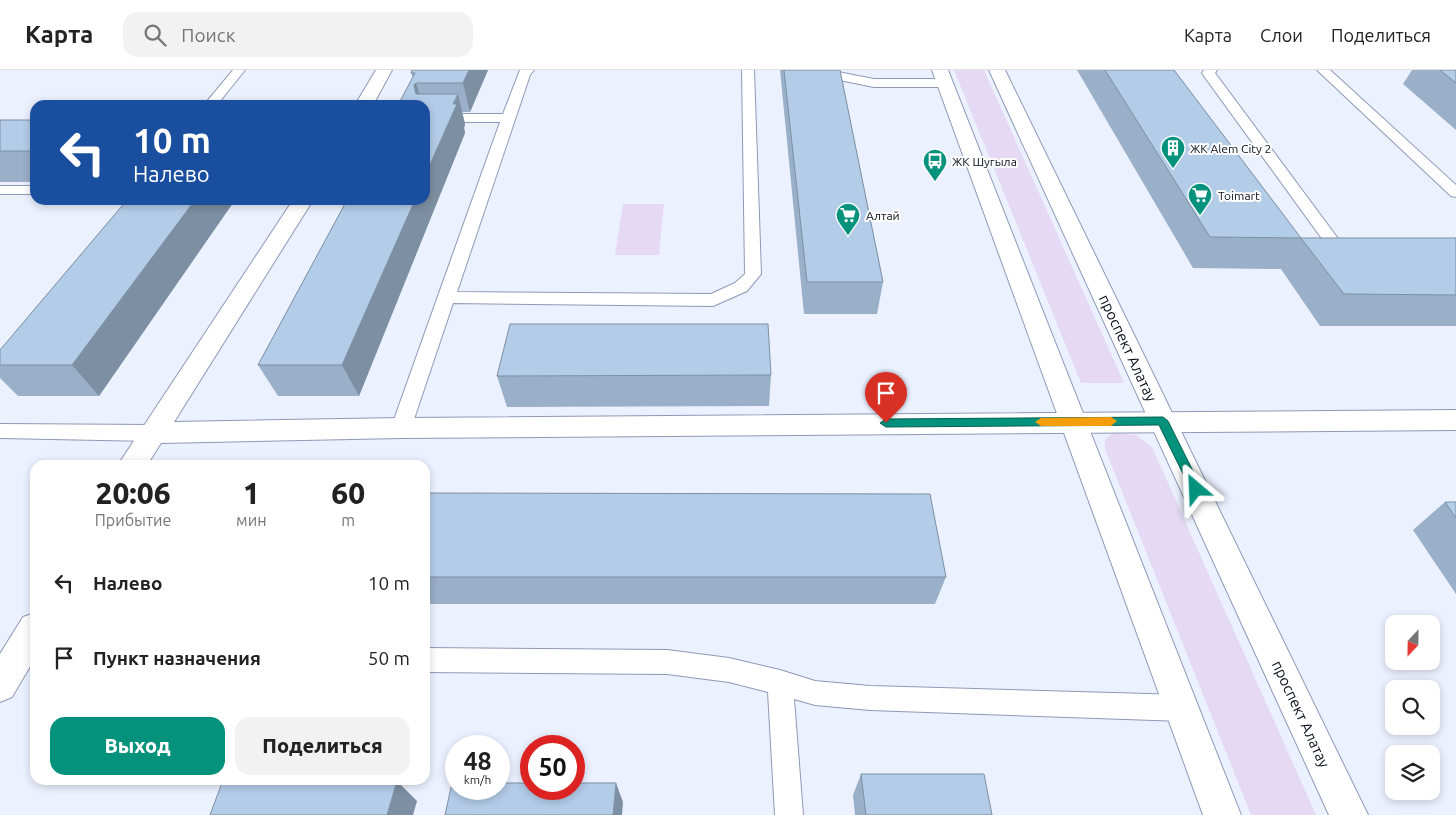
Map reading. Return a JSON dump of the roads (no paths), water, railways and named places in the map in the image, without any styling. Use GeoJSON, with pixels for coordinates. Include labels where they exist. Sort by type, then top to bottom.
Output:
{"type":"FeatureCollection","features":[{"type":"Feature","properties":{"kind":"main road"},"geometry":{"type":"LineString","coordinates":[[367,100],[384,70]]}},
{"type":"Feature","properties":{"kind":"main road","name":"проспект Алатау"},"geometry":{"type":"LineString","coordinates":[[997,70],[1349,815]]}},
{"type":"Feature","properties":{"kind":"main road"},"geometry":{"type":"LineString","coordinates":[[943,76],[1222,815]]}},
{"type":"Feature","properties":{"kind":"main road"},"geometry":{"type":"LineString","coordinates":[[135,460],[300,205]]}},
{"type":"Feature","properties":{"kind":"main road"},"geometry":{"type":"LineString","coordinates":[[152,433],[401,428],[1456,420]]}},
{"type":"Feature","properties":{"kind":"main road"},"geometry":{"type":"LineString","coordinates":[[0,685],[26,658],[30,645]]}},
{"type":"Feature","properties":{"kind":"lane"},"geometry":{"type":"LineString","coordinates":[[214,100],[239,70]]}},
{"type":"Feature","properties":{"kind":"lane"},"geometry":{"type":"LineString","coordinates":[[401,428],[508,118],[524,73],[528,70]]}},
{"type":"Feature","properties":{"kind":"lane"},"geometry":{"type":"LineString","coordinates":[[447,297],[713,300],[733,292],[748,282],[753,274],[748,70]]}},
{"type":"Feature","properties":{"kind":"lane"},"geometry":{"type":"LineString","coordinates":[[810,70],[874,83],[943,76]]}},
{"type":"Feature","properties":{"kind":"lane"},"geometry":{"type":"LineString","coordinates":[[1211,70],[1208,73],[1339,251],[1363,259]]}},
{"type":"Feature","properties":{"kind":"lane"},"geometry":{"type":"LineString","coordinates":[[1323,70],[1456,193]]}},
{"type":"Feature","properties":{"kind":"lane"},"geometry":{"type":"LineString","coordinates":[[430,118],[508,118]]}},
{"type":"Feature","properties":{"kind":"lane"},"geometry":{"type":"LineString","coordinates":[[0,190],[30,190]]}},
{"type":"Feature","properties":{"kind":"lane"},"geometry":{"type":"LineString","coordinates":[[0,431],[152,433]]}},
{"type":"Feature","properties":{"kind":"lane"},"geometry":{"type":"LineString","coordinates":[[430,660],[667,662],[729,670],[780,682],[815,693],[870,698],[1183,708]]}},
{"type":"Feature","properties":{"kind":"lane"},"geometry":{"type":"LineString","coordinates":[[780,682],[789,815]]}},
{"type":"Feature","properties":{"kind":"place","name":"ЖК Alem City 2"},"geometry":{"type":"Point","coordinates":[1173,169]}},
{"type":"Feature","properties":{"kind":"place","name":"ЖК Шугыла"},"geometry":{"type":"Point","coordinates":[935,182]}},
{"type":"Feature","properties":{"kind":"place","name":"Toimart"},"geometry":{"type":"Point","coordinates":[1200,216]}},
{"type":"Feature","properties":{"kind":"place","name":"Алтай"},"geometry":{"type":"Point","coordinates":[848,236]}}]}
